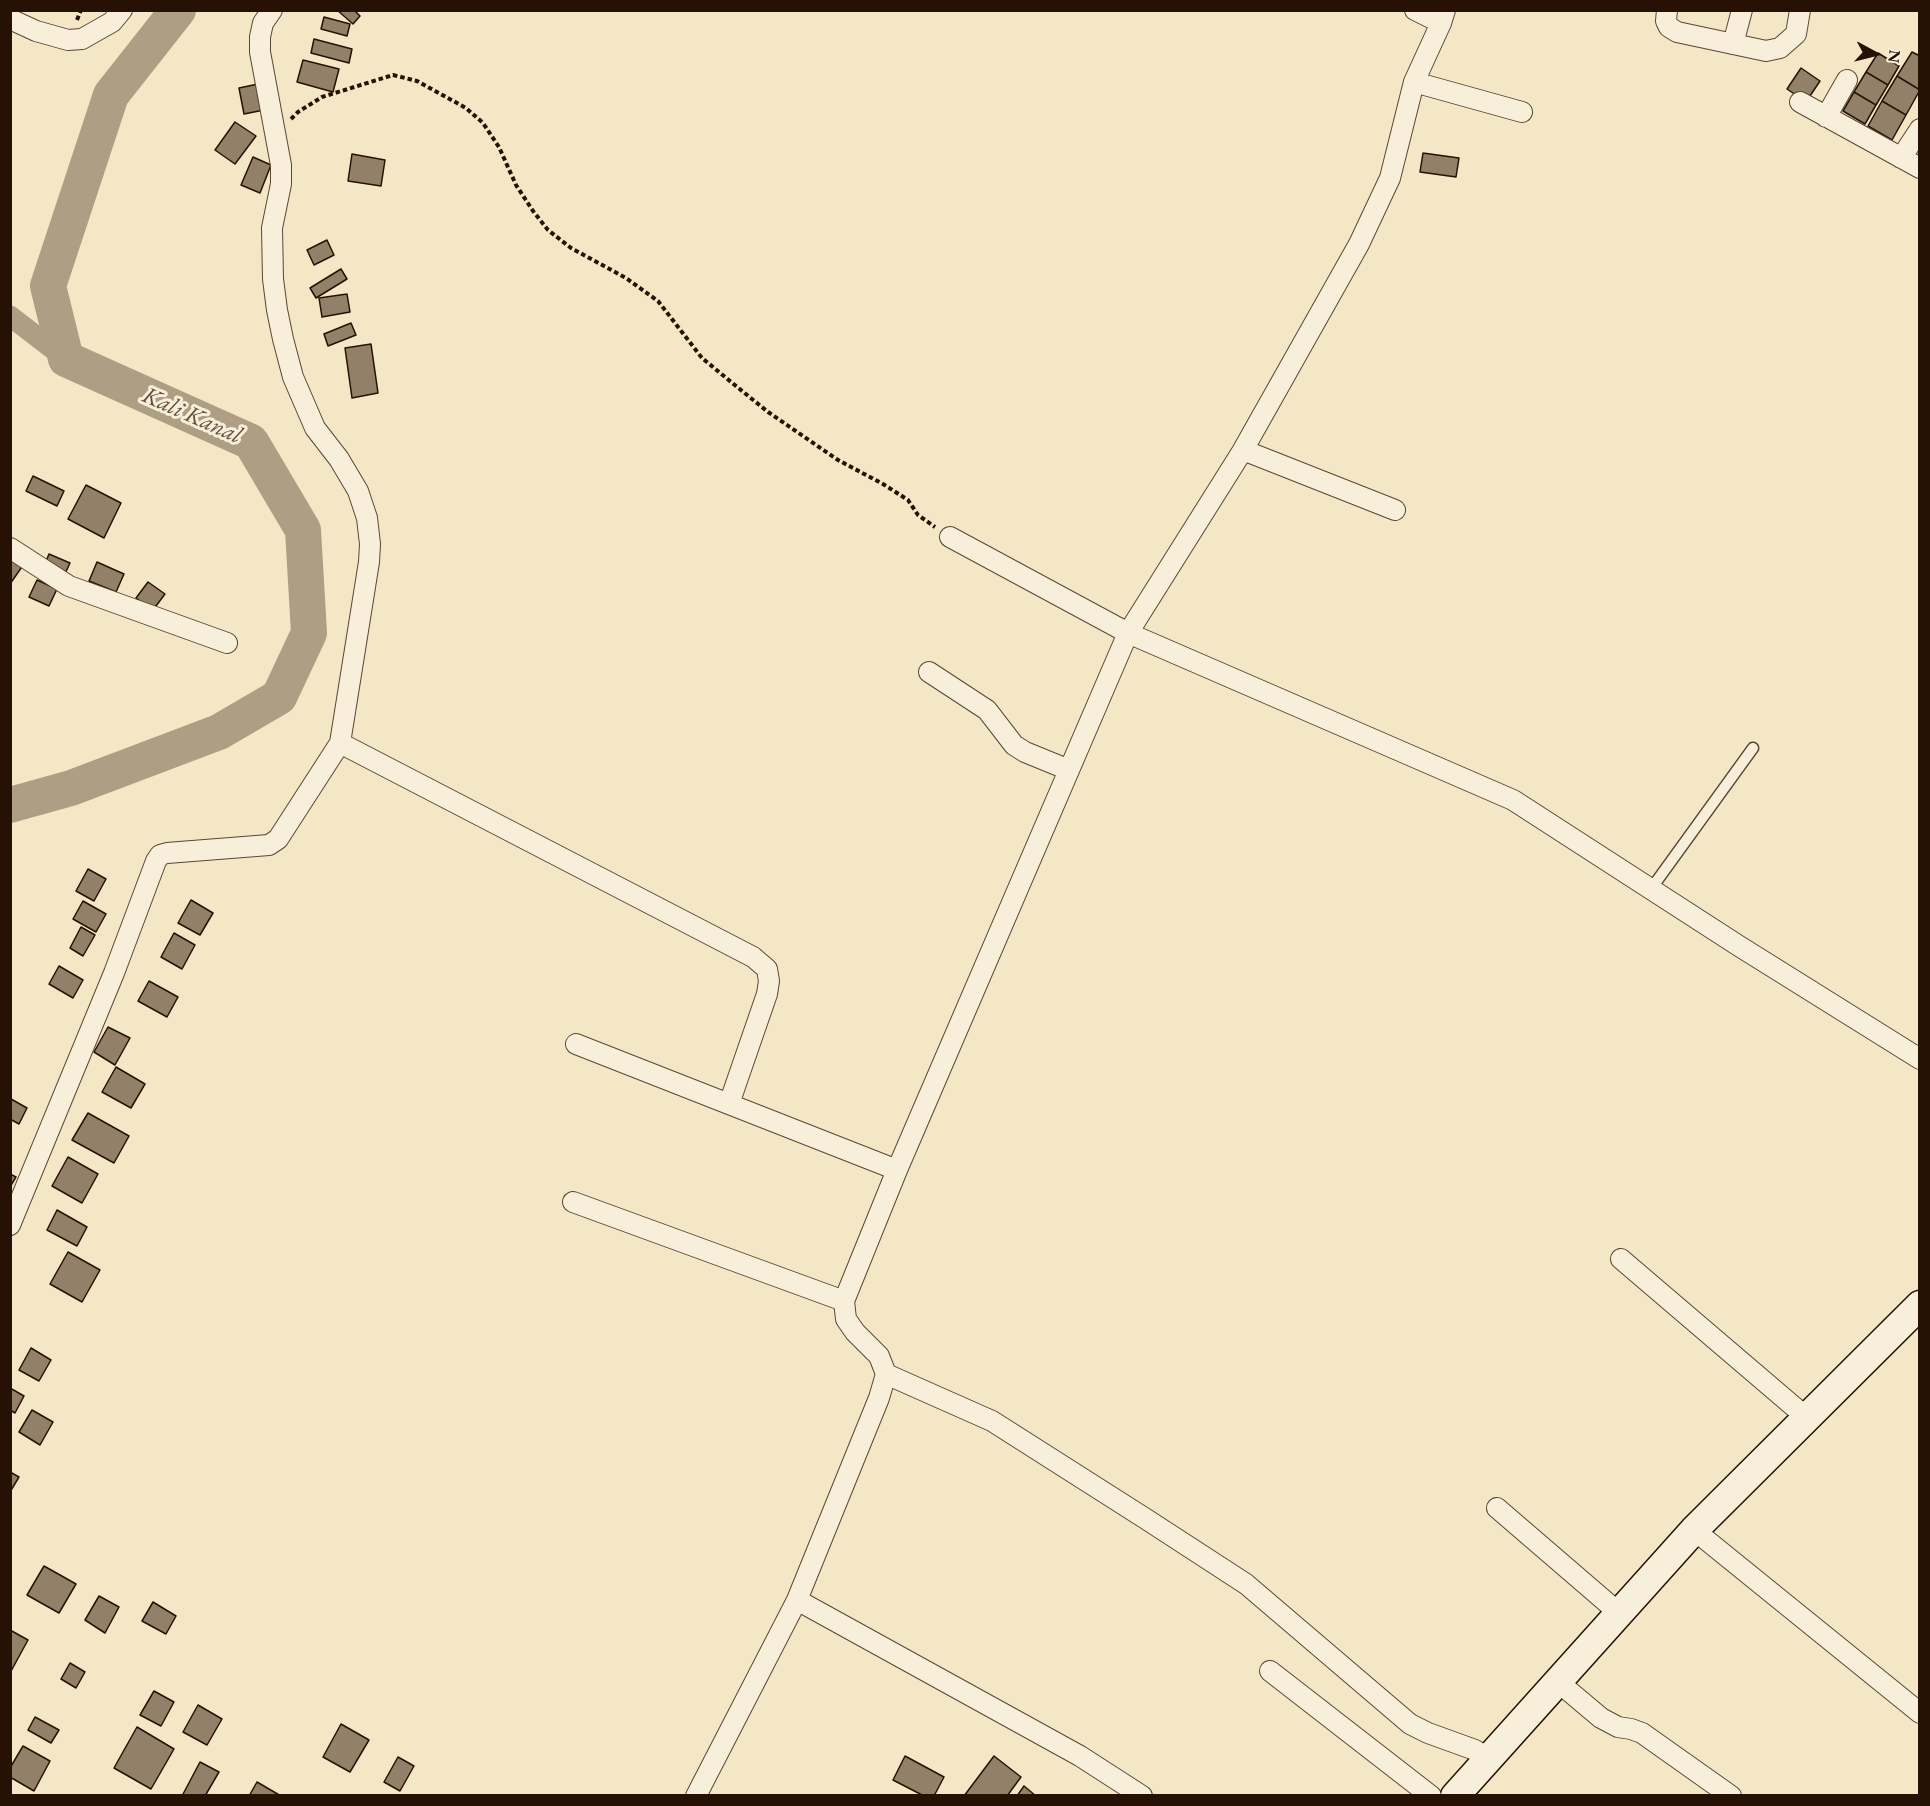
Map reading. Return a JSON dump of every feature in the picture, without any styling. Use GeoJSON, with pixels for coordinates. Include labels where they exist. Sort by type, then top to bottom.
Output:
{"type":"FeatureCollection","features":[{"type":"Feature","properties":{"kind":"street"},"geometry":{"type":"LineString","coordinates":[[10,19],[68,40],[82,39],[112,22],[122,10]]}},
{"type":"Feature","properties":{"kind":"street"},"geometry":{"type":"LineString","coordinates":[[10,1225],[160,855],[269,845],[278,839],[340,744],[369,562],[369,535],[367,518],[358,491],[309,416],[293,377],[283,339],[273,279],[272,253],[272,228],[281,184],[281,165],[260,52],[263,23],[272,10]]}},
{"type":"Feature","properties":{"kind":"street"},"geometry":{"type":"LineString","coordinates":[[696,1796],[797,1600],[879,1398],[886,1374],[879,1356],[855,1332],[846,1319],[844,1301],[897,1170],[1128,633],[1243,450],[1359,244],[1390,178],[1414,82],[1443,17],[1415,10]]}},
{"type":"Feature","properties":{"kind":"street"},"geometry":{"type":"LineString","coordinates":[[1667,10],[1666,21],[1669,27],[1677,32],[1767,51],[1780,48],[1796,34],[1800,10]]}},
{"type":"Feature","properties":{"kind":"street"},"geometry":{"type":"LineString","coordinates":[[1733,44],[1742,10]]}},
{"type":"Feature","properties":{"kind":"street"},"geometry":{"type":"LineString","coordinates":[[1826,117],[1847,80]]}},
{"type":"Feature","properties":{"kind":"street"},"geometry":{"type":"LineString","coordinates":[[1414,82],[1522,112]]}},
{"type":"Feature","properties":{"kind":"street"},"geometry":{"type":"LineString","coordinates":[[1800,102],[1920,168]]}},
{"type":"Feature","properties":{"kind":"street"},"geometry":{"type":"LineString","coordinates":[[1901,159],[1920,129]]}},
{"type":"Feature","properties":{"kind":"street"},"geometry":{"type":"LineString","coordinates":[[1243,450],[1395,510]]}},
{"type":"Feature","properties":{"kind":"street"},"geometry":{"type":"LineString","coordinates":[[950,537],[1128,633],[1513,800],[1739,946],[1920,1059]]}},
{"type":"Feature","properties":{"kind":"street"},"geometry":{"type":"LineString","coordinates":[[10,548],[69,586],[227,643]]}},
{"type":"Feature","properties":{"kind":"street"},"geometry":{"type":"LineString","coordinates":[[929,672],[987,711],[1014,745],[1025,752],[1069,770]]}},
{"type":"Feature","properties":{"kind":"street"},"geometry":{"type":"LineString","coordinates":[[340,744],[753,957],[766,969],[769,981],[767,994],[729,1104]]}},
{"type":"Feature","properties":{"kind":"street"},"geometry":{"type":"LineString","coordinates":[[576,1044],[897,1170]]}},
{"type":"Feature","properties":{"kind":"street"},"geometry":{"type":"LineString","coordinates":[[573,1202],[844,1301]]}},
{"type":"Feature","properties":{"kind":"street"},"geometry":{"type":"LineString","coordinates":[[1621,1259],[1806,1417]]}},
{"type":"Feature","properties":{"kind":"street"},"geometry":{"type":"LineString","coordinates":[[1455,1796],[1694,1530],[1918,1309]]}},
{"type":"Feature","properties":{"kind":"street"},"geometry":{"type":"LineString","coordinates":[[886,1374],[992,1421],[1146,1518],[1246,1584],[1410,1724],[1475,1750],[1488,1758]]}},
{"type":"Feature","properties":{"kind":"street"},"geometry":{"type":"LineString","coordinates":[[1497,1508],[1619,1613]]}},
{"type":"Feature","properties":{"kind":"street"},"geometry":{"type":"LineString","coordinates":[[1694,1530],[1920,1713]]}},
{"type":"Feature","properties":{"kind":"street"},"geometry":{"type":"LineString","coordinates":[[797,1600],[1080,1756],[1143,1796]]}},
{"type":"Feature","properties":{"kind":"street"},"geometry":{"type":"LineString","coordinates":[[1270,1671],[1431,1796]]}},
{"type":"Feature","properties":{"kind":"street"},"geometry":{"type":"LineString","coordinates":[[1557,1681],[1601,1719],[1618,1727],[1642,1733],[1731,1796]]}},
{"type":"Feature","properties":{"kind":"lane"},"geometry":{"type":"LineString","coordinates":[[1651,889],[1753,748]]}},
{"type":"Feature","properties":{"kind":"path"},"geometry":{"type":"LineString","coordinates":[[278,142],[287,123],[298,112],[322,97],[393,75],[417,81],[450,98],[483,123],[499,147],[516,184],[533,211],[553,234],[571,248],[626,278],[658,301],[702,358],[768,412],[838,460],[908,500],[918,515],[950,537]]}},
{"type":"Feature","properties":{"kind":"building"},"geometry":{"type":"Polygon","coordinates":[[[337,10],[354,10],[360,16],[353,24],[337,10]]]}},
{"type":"Feature","properties":{"kind":"building"},"geometry":{"type":"Polygon","coordinates":[[[324,17],[350,24],[347,36],[321,29],[324,17]]]}},
{"type":"Feature","properties":{"kind":"building"},"geometry":{"type":"Polygon","coordinates":[[[314,39],[352,49],[349,63],[311,53],[314,39]]]}},
{"type":"Feature","properties":{"kind":"building"},"geometry":{"type":"Polygon","coordinates":[[[1912,52],[1920,56],[1920,90],[1897,76],[1912,52]]]}},
{"type":"Feature","properties":{"kind":"building"},"geometry":{"type":"Polygon","coordinates":[[[1878,53],[1899,66],[1888,85],[1866,72],[1878,53]]]}},
{"type":"Feature","properties":{"kind":"building"},"geometry":{"type":"Polygon","coordinates":[[[303,60],[339,69],[333,92],[297,82],[303,60]]]}},
{"type":"Feature","properties":{"kind":"building"},"geometry":{"type":"Polygon","coordinates":[[[1801,68],[1820,81],[1806,102],[1787,89],[1801,68]]]}},
{"type":"Feature","properties":{"kind":"building"},"geometry":{"type":"Polygon","coordinates":[[[1866,72],[1888,85],[1876,105],[1854,92],[1866,72]]]}},
{"type":"Feature","properties":{"kind":"building"},"geometry":{"type":"Polygon","coordinates":[[[1897,76],[1920,90],[1906,115],[1882,101],[1897,76]]]}},
{"type":"Feature","properties":{"kind":"building"},"geometry":{"type":"Polygon","coordinates":[[[258,84],[264,110],[244,114],[239,88],[258,84]]]}},
{"type":"Feature","properties":{"kind":"building"},"geometry":{"type":"Polygon","coordinates":[[[1854,92],[1876,105],[1865,124],[1843,111],[1854,92]]]}},
{"type":"Feature","properties":{"kind":"building"},"geometry":{"type":"Polygon","coordinates":[[[1882,101],[1906,115],[1892,140],[1868,126],[1882,101]]]}},
{"type":"Feature","properties":{"kind":"building"},"geometry":{"type":"Polygon","coordinates":[[[235,122],[256,136],[235,164],[215,150],[235,122]]]}},
{"type":"Feature","properties":{"kind":"building"},"geometry":{"type":"Polygon","coordinates":[[[1423,153],[1459,158],[1456,177],[1420,172],[1423,153]]]}},
{"type":"Feature","properties":{"kind":"building"},"geometry":{"type":"Polygon","coordinates":[[[352,154],[385,160],[381,186],[348,181],[352,154]]]}},
{"type":"Feature","properties":{"kind":"building"},"geometry":{"type":"Polygon","coordinates":[[[253,157],[271,165],[260,193],[241,185],[253,157]]]}},
{"type":"Feature","properties":{"kind":"building"},"geometry":{"type":"Polygon","coordinates":[[[327,240],[334,255],[314,265],[307,250],[327,240]]]}},
{"type":"Feature","properties":{"kind":"building"},"geometry":{"type":"Polygon","coordinates":[[[341,269],[347,279],[316,298],[310,288],[341,269]]]}},
{"type":"Feature","properties":{"kind":"building"},"geometry":{"type":"Polygon","coordinates":[[[347,294],[350,312],[322,317],[319,298],[347,294]]]}},
{"type":"Feature","properties":{"kind":"building"},"geometry":{"type":"Polygon","coordinates":[[[351,323],[356,335],[328,346],[324,334],[351,323]]]}},
{"type":"Feature","properties":{"kind":"building"},"geometry":{"type":"Polygon","coordinates":[[[371,344],[378,393],[352,398],[345,348],[371,344]]]}},
{"type":"Feature","properties":{"kind":"building"},"geometry":{"type":"Polygon","coordinates":[[[33,476],[64,491],[57,506],[26,491],[33,476]]]}},
{"type":"Feature","properties":{"kind":"building"},"geometry":{"type":"Polygon","coordinates":[[[86,485],[121,503],[104,538],[68,519],[86,485]]]}},
{"type":"Feature","properties":{"kind":"building"},"geometry":{"type":"Polygon","coordinates":[[[10,551],[26,561],[10,584],[10,551]]]}},
{"type":"Feature","properties":{"kind":"building"},"geometry":{"type":"Polygon","coordinates":[[[49,554],[70,563],[64,576],[44,566],[49,554]]]}},
{"type":"Feature","properties":{"kind":"building"},"geometry":{"type":"Polygon","coordinates":[[[97,562],[124,574],[116,592],[89,581],[97,562]]]}},
{"type":"Feature","properties":{"kind":"building"},"geometry":{"type":"Polygon","coordinates":[[[37,580],[57,589],[49,606],[29,597],[37,580]]]}},
{"type":"Feature","properties":{"kind":"building"},"geometry":{"type":"Polygon","coordinates":[[[148,582],[165,594],[153,610],[136,598],[148,582]]]}},
{"type":"Feature","properties":{"kind":"building"},"geometry":{"type":"Polygon","coordinates":[[[88,869],[106,879],[94,901],[76,891],[88,869]]]}},
{"type":"Feature","properties":{"kind":"building"},"geometry":{"type":"Polygon","coordinates":[[[191,900],[213,913],[200,935],[178,923],[191,900]]]}},
{"type":"Feature","properties":{"kind":"building"},"geometry":{"type":"Polygon","coordinates":[[[83,901],[106,914],[96,932],[73,919],[83,901]]]}},
{"type":"Feature","properties":{"kind":"building"},"geometry":{"type":"Polygon","coordinates":[[[81,927],[95,935],[83,956],[70,948],[81,927]]]}},
{"type":"Feature","properties":{"kind":"building"},"geometry":{"type":"Polygon","coordinates":[[[174,933],[195,945],[182,969],[161,957],[174,933]]]}},
{"type":"Feature","properties":{"kind":"building"},"geometry":{"type":"Polygon","coordinates":[[[59,966],[83,980],[73,998],[49,984],[59,966]]]}},
{"type":"Feature","properties":{"kind":"building"},"geometry":{"type":"Polygon","coordinates":[[[149,981],[178,997],[167,1017],[138,1001],[149,981]]]}},
{"type":"Feature","properties":{"kind":"building"},"geometry":{"type":"Polygon","coordinates":[[[108,1027],[130,1038],[115,1065],[94,1052],[108,1027]]]}},
{"type":"Feature","properties":{"kind":"building"},"geometry":{"type":"Polygon","coordinates":[[[116,1067],[145,1084],[131,1108],[102,1092],[116,1067]]]}},
{"type":"Feature","properties":{"kind":"building"},"geometry":{"type":"Polygon","coordinates":[[[11,1099],[27,1108],[19,1124],[10,1119],[11,1099]]]}},
{"type":"Feature","properties":{"kind":"building"},"geometry":{"type":"Polygon","coordinates":[[[88,1113],[129,1136],[114,1163],[72,1140],[88,1113]]]}},
{"type":"Feature","properties":{"kind":"building"},"geometry":{"type":"Polygon","coordinates":[[[68,1157],[98,1174],[82,1203],[52,1186],[68,1157]]]}},
{"type":"Feature","properties":{"kind":"building"},"geometry":{"type":"Polygon","coordinates":[[[10,1174],[16,1177],[10,1187],[10,1174]]]}},
{"type":"Feature","properties":{"kind":"building"},"geometry":{"type":"Polygon","coordinates":[[[57,1210],[87,1227],[77,1246],[47,1230],[57,1210]]]}},
{"type":"Feature","properties":{"kind":"building"},"geometry":{"type":"Polygon","coordinates":[[[68,1252],[100,1270],[82,1302],[50,1284],[68,1252]]]}},
{"type":"Feature","properties":{"kind":"building"},"geometry":{"type":"Polygon","coordinates":[[[31,1348],[51,1360],[39,1381],[19,1370],[31,1348]]]}},
{"type":"Feature","properties":{"kind":"building"},"geometry":{"type":"Polygon","coordinates":[[[10,1388],[24,1396],[15,1413],[10,1410],[10,1388]]]}},
{"type":"Feature","properties":{"kind":"building"},"geometry":{"type":"Polygon","coordinates":[[[32,1410],[53,1422],[40,1445],[19,1432],[32,1410]]]}},
{"type":"Feature","properties":{"kind":"building"},"geometry":{"type":"Polygon","coordinates":[[[10,1472],[19,1477],[10,1492],[10,1472]]]}},
{"type":"Feature","properties":{"kind":"building"},"geometry":{"type":"Polygon","coordinates":[[[44,1566],[76,1584],[59,1613],[27,1595],[44,1566]]]}},
{"type":"Feature","properties":{"kind":"building"},"geometry":{"type":"Polygon","coordinates":[[[99,1596],[119,1607],[105,1633],[85,1620],[99,1596]]]}},
{"type":"Feature","properties":{"kind":"building"},"geometry":{"type":"Polygon","coordinates":[[[153,1602],[176,1616],[166,1634],[142,1621],[153,1602]]]}},
{"type":"Feature","properties":{"kind":"building"},"geometry":{"type":"Polygon","coordinates":[[[10,1630],[28,1640],[10,1673],[10,1630]]]}},
{"type":"Feature","properties":{"kind":"building"},"geometry":{"type":"Polygon","coordinates":[[[70,1663],[85,1672],[76,1688],[61,1679],[70,1663]]]}},
{"type":"Feature","properties":{"kind":"building"},"geometry":{"type":"Polygon","coordinates":[[[154,1691],[174,1702],[161,1726],[140,1715],[154,1691]]]}},
{"type":"Feature","properties":{"kind":"building"},"geometry":{"type":"Polygon","coordinates":[[[198,1705],[222,1719],[207,1745],[183,1732],[198,1705]]]}},
{"type":"Feature","properties":{"kind":"building"},"geometry":{"type":"Polygon","coordinates":[[[35,1717],[59,1730],[51,1743],[28,1730],[35,1717]]]}},
{"type":"Feature","properties":{"kind":"building"},"geometry":{"type":"Polygon","coordinates":[[[341,1724],[369,1740],[350,1772],[323,1757],[341,1724]]]}},
{"type":"Feature","properties":{"kind":"building"},"geometry":{"type":"Polygon","coordinates":[[[137,1727],[174,1749],[151,1789],[114,1768],[137,1727]]]}},
{"type":"Feature","properties":{"kind":"building"},"geometry":{"type":"Polygon","coordinates":[[[23,1746],[50,1761],[34,1791],[10,1777],[10,1768],[23,1746]]]}},
{"type":"Feature","properties":{"kind":"building"},"geometry":{"type":"Polygon","coordinates":[[[905,1756],[944,1777],[934,1796],[924,1796],[893,1780],[905,1756]]]}},
{"type":"Feature","properties":{"kind":"building"},"geometry":{"type":"Polygon","coordinates":[[[994,1756],[1021,1777],[1007,1796],[964,1796],[994,1756]]]}},
{"type":"Feature","properties":{"kind":"building"},"geometry":{"type":"Polygon","coordinates":[[[398,1757],[414,1766],[400,1791],[384,1782],[398,1757]]]}},
{"type":"Feature","properties":{"kind":"building"},"geometry":{"type":"Polygon","coordinates":[[[200,1762],[219,1772],[205,1796],[182,1796],[200,1762]]]}},
{"type":"Feature","properties":{"kind":"building"},"geometry":{"type":"Polygon","coordinates":[[[257,1782],[281,1796],[249,1796],[257,1782]]]}},
{"type":"Feature","properties":{"kind":"building"},"geometry":{"type":"Polygon","coordinates":[[[1024,1786],[1036,1796],[1017,1796],[1024,1786]]]}},
{"type":"Feature","properties":{"kind":"waterway","name":"Kali Kanal"},"geometry":{"type":"LineString","coordinates":[[10,805],[71,788],[219,732],[279,697],[309,633],[303,530],[251,442],[66,359],[48,286],[111,95],[178,10]]}},
{"type":"Feature","properties":{"kind":"waterway"},"geometry":{"type":"LineString","coordinates":[[10,316],[66,359]]}}]}
